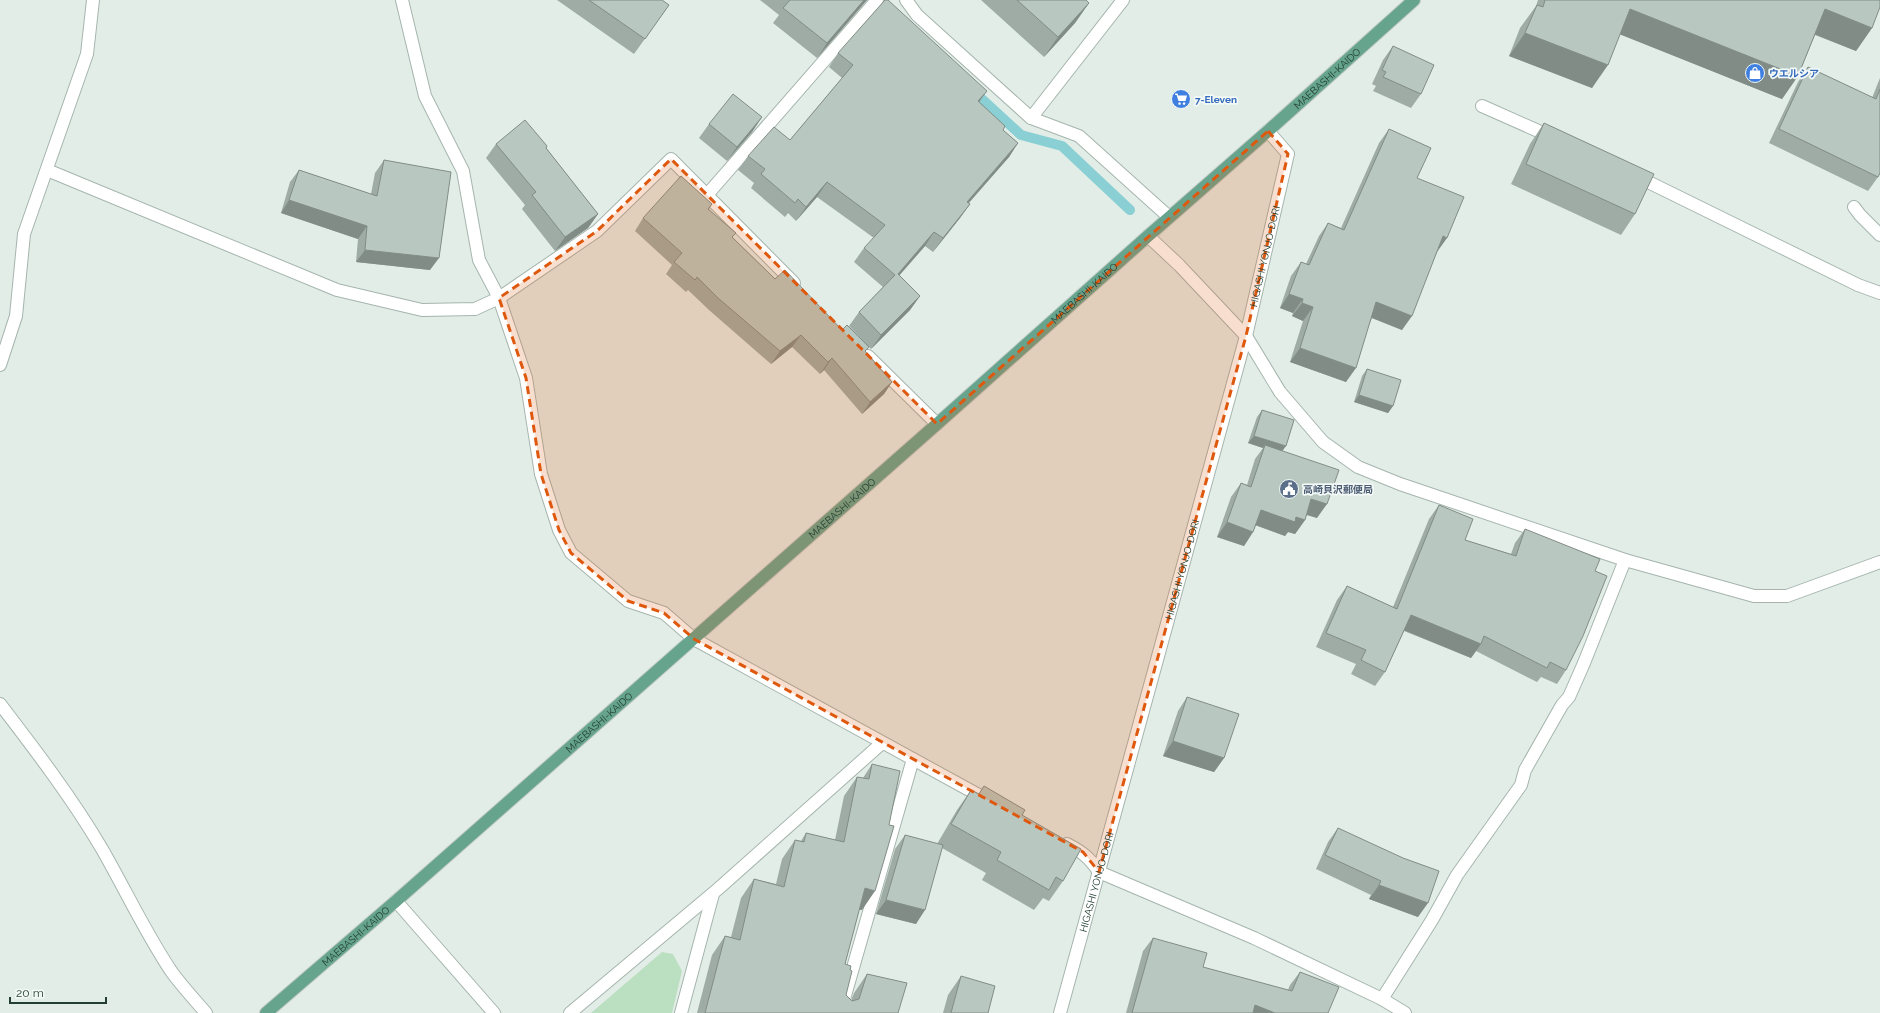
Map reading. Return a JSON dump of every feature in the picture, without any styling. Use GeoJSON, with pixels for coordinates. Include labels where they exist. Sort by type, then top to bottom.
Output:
{"type":"FeatureCollection","features":[{"type":"Feature","properties":{"kind":"main road","name":"MAEBASHI-KAIDO"},"geometry":{"type":"LineString","coordinates":[[266,1013],[396,901],[694,639],[1414,0]]}},
{"type":"Feature","properties":{"kind":"street"},"geometry":{"type":"LineString","coordinates":[[0,364],[16,316],[24,234],[87,54],[93,0]]}},
{"type":"Feature","properties":{"kind":"street"},"geometry":{"type":"LineString","coordinates":[[402,0],[426,96],[463,171],[479,260],[499,298],[526,378],[541,474],[559,530],[571,553],[628,601],[664,614],[694,639],[995,804]]}},
{"type":"Feature","properties":{"kind":"street"},"geometry":{"type":"LineString","coordinates":[[706,196],[877,0]]}},
{"type":"Feature","properties":{"kind":"street"},"geometry":{"type":"LineString","coordinates":[[906,0],[917,15],[1030,118],[1079,136],[1169,217]]}},
{"type":"Feature","properties":{"kind":"street"},"geometry":{"type":"LineString","coordinates":[[1030,118],[1123,0]]}},
{"type":"Feature","properties":{"kind":"street"},"geometry":{"type":"LineString","coordinates":[[1482,106],[1563,143]]}},
{"type":"Feature","properties":{"kind":"street","name":"HIGASHI YONJO-DORI"},"geometry":{"type":"LineString","coordinates":[[1060,1013],[1246,336],[1288,154],[1268,131]]}},
{"type":"Feature","properties":{"kind":"street"},"geometry":{"type":"LineString","coordinates":[[47,170],[337,290],[422,310],[475,309],[499,298],[597,231],[671,159],[706,196],[802,290]]}},
{"type":"Feature","properties":{"kind":"street"},"geometry":{"type":"LineString","coordinates":[[1624,171],[1858,285],[1880,293]]}},
{"type":"Feature","properties":{"kind":"street"},"geometry":{"type":"LineString","coordinates":[[1854,207],[1880,235]]}},
{"type":"Feature","properties":{"kind":"street"},"geometry":{"type":"LineString","coordinates":[[1148,236],[1179,265],[1246,336],[1285,397],[1323,442],[1358,467],[1400,484],[1625,560],[1754,596],[1787,596],[1880,562]]}},
{"type":"Feature","properties":{"kind":"street"},"geometry":{"type":"LineString","coordinates":[[858,346],[937,424]]}},
{"type":"Feature","properties":{"kind":"street"},"geometry":{"type":"LineString","coordinates":[[1382,999],[1432,920],[1457,874],[1521,785],[1525,770],[1568,697],[1584,662],[1625,560]]}},
{"type":"Feature","properties":{"kind":"street"},"geometry":{"type":"LineString","coordinates":[[0,704],[72,801],[102,849],[134,909],[171,971],[206,1013]]}},
{"type":"Feature","properties":{"kind":"street"},"geometry":{"type":"LineString","coordinates":[[570,1013],[712,894],[882,743]]}},
{"type":"Feature","properties":{"kind":"street"},"geometry":{"type":"LineString","coordinates":[[840,1013],[913,759]]}},
{"type":"Feature","properties":{"kind":"street"},"geometry":{"type":"LineString","coordinates":[[1056,837],[1083,852],[1092,861],[1099,872],[1254,938],[1382,999],[1405,1013]]}},
{"type":"Feature","properties":{"kind":"street"},"geometry":{"type":"LineString","coordinates":[[681,1013],[712,894]]}},
{"type":"Feature","properties":{"kind":"street"},"geometry":{"type":"LineString","coordinates":[[396,901],[494,1013]]}},
{"type":"Feature","properties":{"kind":"highlighted area"},"geometry":{"type":"Polygon","coordinates":[[[1268,131],[1288,154],[1246,336],[1099,872],[1083,852],[694,639],[664,613],[628,601],[571,553],[559,530],[541,474],[526,378],[499,298],[597,231],[671,159],[937,424],[1268,131]]]}},
{"type":"Feature","properties":{"kind":"green space"},"geometry":{"type":"Polygon","coordinates":[[[662,952],[673,954],[682,971],[672,1013],[591,1013],[662,952]]]}},
{"type":"Feature","properties":{"kind":"building"},"geometry":{"type":"Polygon","coordinates":[[[589,0],[662,0],[669,5],[645,39],[589,0]]]}},
{"type":"Feature","properties":{"kind":"building"},"geometry":{"type":"Polygon","coordinates":[[[790,0],[864,0],[827,43],[783,8],[790,0]]]}},
{"type":"Feature","properties":{"kind":"building"},"geometry":{"type":"Polygon","coordinates":[[[885,0],[888,0],[987,91],[978,101],[1005,126],[1003,130],[1018,143],[967,202],[970,204],[943,238],[934,232],[898,274],[920,296],[881,335],[859,312],[895,275],[864,248],[885,225],[827,182],[806,207],[798,199],[795,203],[761,174],[765,169],[748,156],[774,127],[790,140],[853,65],[838,53],[885,0]]]}},
{"type":"Feature","properties":{"kind":"building"},"geometry":{"type":"Polygon","coordinates":[[[1017,0],[1086,0],[1089,3],[1058,37],[1017,0]]]}},
{"type":"Feature","properties":{"kind":"building"},"geometry":{"type":"Polygon","coordinates":[[[1545,0],[1880,0],[1880,7],[1872,28],[1825,9],[1798,76],[1630,9],[1608,65],[1525,33],[1537,5],[1543,7],[1545,0]]]}},
{"type":"Feature","properties":{"kind":"building"},"geometry":{"type":"Polygon","coordinates":[[[1393,46],[1434,65],[1421,94],[1383,77],[1386,72],[1382,70],[1393,46]]]}},
{"type":"Feature","properties":{"kind":"building"},"geometry":{"type":"Polygon","coordinates":[[[1808,67],[1876,99],[1880,89],[1880,173],[1878,177],[1779,129],[1808,67]]]}},
{"type":"Feature","properties":{"kind":"building"},"geometry":{"type":"Polygon","coordinates":[[[733,94],[762,117],[737,147],[709,124],[733,94]]]}},
{"type":"Feature","properties":{"kind":"building"},"geometry":{"type":"Polygon","coordinates":[[[525,120],[547,146],[546,148],[598,214],[565,237],[532,195],[536,192],[496,144],[525,120]]]}},
{"type":"Feature","properties":{"kind":"building"},"geometry":{"type":"Polygon","coordinates":[[[1544,123],[1654,174],[1635,214],[1526,164],[1544,123]]]}},
{"type":"Feature","properties":{"kind":"building"},"geometry":{"type":"Polygon","coordinates":[[[1389,129],[1431,148],[1417,178],[1464,197],[1447,238],[1443,236],[1412,316],[1376,302],[1356,368],[1300,348],[1313,307],[1302,303],[1303,299],[1289,294],[1301,262],[1309,265],[1328,223],[1344,230],[1389,129]]]}},
{"type":"Feature","properties":{"kind":"building"},"geometry":{"type":"Polygon","coordinates":[[[384,160],[451,172],[439,258],[365,250],[367,226],[289,200],[299,170],[377,196],[384,160]]]}},
{"type":"Feature","properties":{"kind":"building"},"geometry":{"type":"Polygon","coordinates":[[[681,176],[712,204],[708,209],[736,233],[732,237],[775,279],[785,270],[842,330],[847,325],[869,347],[865,351],[892,382],[870,402],[832,358],[828,362],[801,335],[780,351],[718,298],[697,277],[695,280],[674,262],[682,253],[643,218],[681,176]]]}},
{"type":"Feature","properties":{"kind":"building"},"geometry":{"type":"Polygon","coordinates":[[[1367,369],[1401,380],[1393,406],[1359,395],[1367,369]]]}},
{"type":"Feature","properties":{"kind":"building"},"geometry":{"type":"Polygon","coordinates":[[[1262,410],[1294,420],[1286,446],[1254,436],[1262,410]]]}},
{"type":"Feature","properties":{"kind":"building"},"geometry":{"type":"Polygon","coordinates":[[[1265,445],[1339,470],[1327,504],[1311,499],[1305,520],[1296,517],[1295,522],[1261,510],[1253,532],[1227,522],[1241,483],[1251,487],[1265,445]]]}},
{"type":"Feature","properties":{"kind":"building"},"geometry":{"type":"Polygon","coordinates":[[[1439,505],[1473,519],[1465,540],[1516,556],[1525,529],[1600,559],[1595,571],[1607,576],[1583,636],[1566,670],[1550,662],[1547,668],[1484,636],[1481,644],[1411,615],[1385,672],[1361,660],[1366,650],[1326,633],[1347,586],[1397,609],[1439,505]]]}},
{"type":"Feature","properties":{"kind":"building"},"geometry":{"type":"Polygon","coordinates":[[[1187,697],[1239,714],[1224,758],[1173,741],[1187,697]]]}},
{"type":"Feature","properties":{"kind":"building"},"geometry":{"type":"Polygon","coordinates":[[[872,764],[900,771],[889,825],[894,826],[875,891],[865,888],[845,964],[851,966],[850,970],[852,971],[846,995],[852,1001],[859,999],[867,974],[907,983],[898,1013],[705,1013],[725,936],[740,940],[754,879],[784,887],[795,840],[804,842],[806,833],[844,842],[857,777],[869,779],[872,764]]]}},
{"type":"Feature","properties":{"kind":"building"},"geometry":{"type":"Polygon","coordinates":[[[984,786],[1025,810],[1022,815],[1081,849],[1063,881],[1056,877],[1049,890],[997,860],[1001,852],[951,824],[971,790],[979,794],[984,786]]]}},
{"type":"Feature","properties":{"kind":"building"},"geometry":{"type":"Polygon","coordinates":[[[1338,828],[1403,858],[1439,871],[1428,903],[1379,885],[1381,881],[1325,855],[1338,828]]]}},
{"type":"Feature","properties":{"kind":"building"},"geometry":{"type":"Polygon","coordinates":[[[905,835],[943,845],[925,910],[886,900],[905,835]]]}},
{"type":"Feature","properties":{"kind":"building"},"geometry":{"type":"Polygon","coordinates":[[[1153,938],[1207,953],[1203,967],[1292,991],[1300,972],[1339,987],[1328,1013],[1275,1013],[1255,1005],[1253,1013],[1132,1013],[1153,938]]]}},
{"type":"Feature","properties":{"kind":"building"},"geometry":{"type":"Polygon","coordinates":[[[961,976],[995,986],[988,1013],[951,1013],[961,976]]]}},
{"type":"Feature","properties":{"kind":"waterway"},"geometry":{"type":"LineString","coordinates":[[972,90],[1021,135],[1062,146],[1130,210]]}},
{"type":"Feature","properties":{"kind":"place","name":"ウエルシア"},"geometry":{"type":"Point","coordinates":[1755,73]}},
{"type":"Feature","properties":{"kind":"place","name":"7-Eleven"},"geometry":{"type":"Point","coordinates":[1181,99]}},
{"type":"Feature","properties":{"kind":"place","name":"高崎貝沢郵便局"},"geometry":{"type":"Point","coordinates":[1289,489]}}]}
